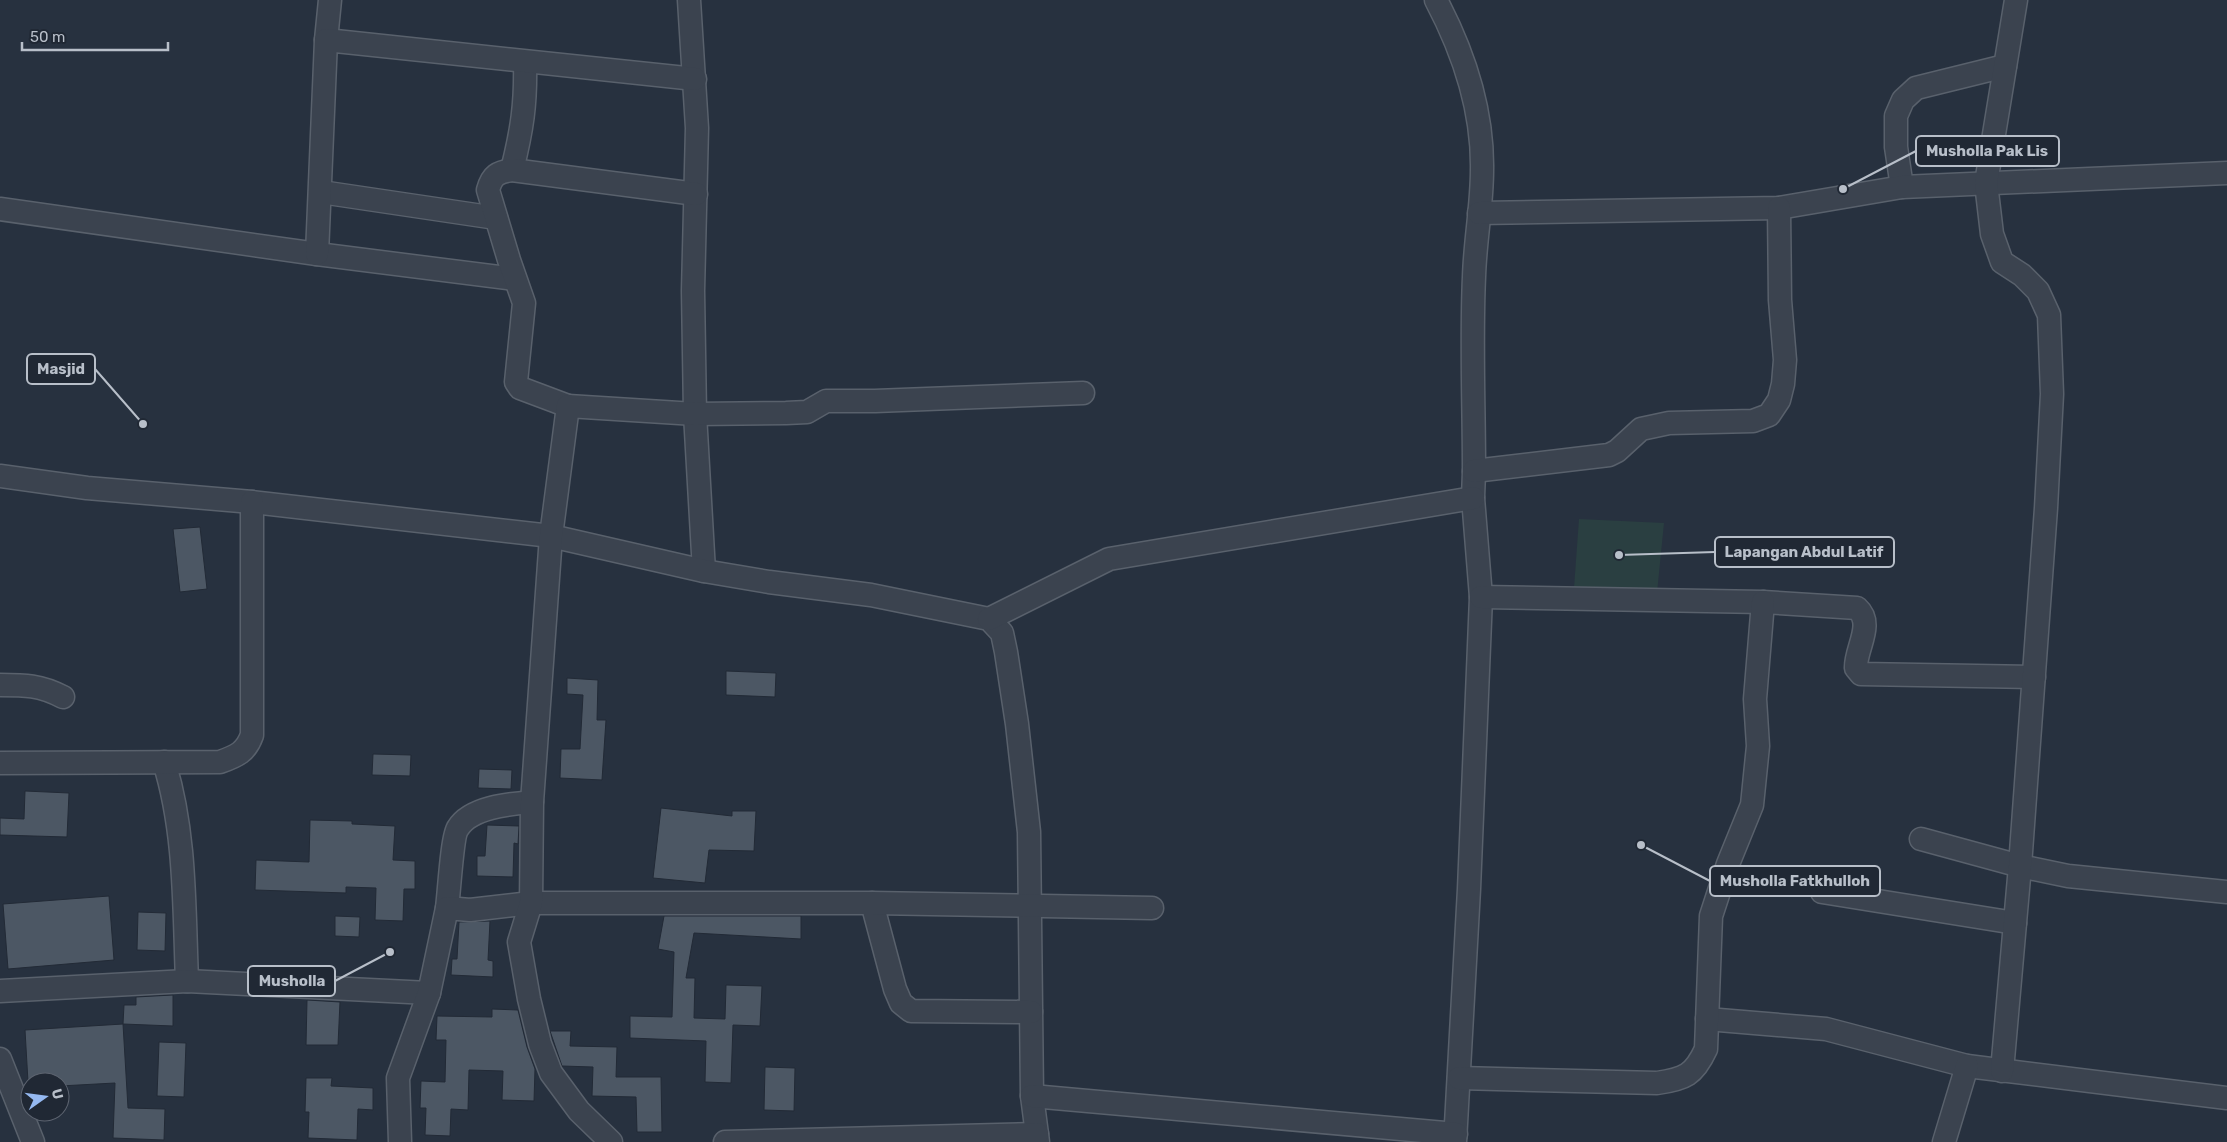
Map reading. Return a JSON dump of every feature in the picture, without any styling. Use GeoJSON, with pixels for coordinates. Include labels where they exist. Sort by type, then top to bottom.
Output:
{"type":"FeatureCollection","features":[{"type":"Feature","properties":{"kind":"street"},"geometry":{"type":"LineString","coordinates":[[317,254],[326,40],[330,0]]}},
{"type":"Feature","properties":{"kind":"street"},"geometry":{"type":"LineString","coordinates":[[689,0],[698,128],[693,291],[695,414],[704,571]]}},
{"type":"Feature","properties":{"kind":"street"},"geometry":{"type":"LineString","coordinates":[[1032,1096],[1456,1138],[1470,879],[1481,597],[1473,498],[1474,276],[1482,172],[1482,129],[1469,78],[1452,30],[1436,0]]}},
{"type":"Feature","properties":{"kind":"street"},"geometry":{"type":"LineString","coordinates":[[2002,1071],[2034,677],[2052,394],[2050,315],[2038,291],[2002,262],[1992,234],[1986,182],[2016,0],[2025,0]]}},
{"type":"Feature","properties":{"kind":"street"},"geometry":{"type":"LineString","coordinates":[[326,40],[695,79]]}},
{"type":"Feature","properties":{"kind":"street"},"geometry":{"type":"LineString","coordinates":[[512,170],[524,116],[526,62]]}},
{"type":"Feature","properties":{"kind":"street"},"geometry":{"type":"LineString","coordinates":[[1902,187],[1896,147],[1896,116],[1903,100],[1916,88],[2005,66]]}},
{"type":"Feature","properties":{"kind":"street"},"geometry":{"type":"LineString","coordinates":[[696,194],[512,170],[499,172],[490,179],[488,190],[524,303],[516,382],[520,388],[568,406],[695,414],[807,412],[826,400],[875,401],[1083,393]]}},
{"type":"Feature","properties":{"kind":"street"},"geometry":{"type":"LineString","coordinates":[[1479,213],[1779,208],[1902,187],[2227,173]]}},
{"type":"Feature","properties":{"kind":"street"},"geometry":{"type":"LineString","coordinates":[[321,192],[496,218]]}},
{"type":"Feature","properties":{"kind":"street"},"geometry":{"type":"LineString","coordinates":[[1474,471],[1609,455],[1618,451],[1641,429],[1669,423],[1753,421],[1770,415],[1779,400],[1783,384],[1785,360],[1780,300],[1779,208]]}},
{"type":"Feature","properties":{"kind":"street"},"geometry":{"type":"LineString","coordinates":[[0,209],[317,254],[515,279]]}},
{"type":"Feature","properties":{"kind":"street"},"geometry":{"type":"LineString","coordinates":[[568,406],[551,536],[532,802],[531,903],[519,942],[529,999],[540,1044],[551,1073],[573,1104],[611,1142]]}},
{"type":"Feature","properties":{"kind":"street"},"geometry":{"type":"LineString","coordinates":[[0,476],[87,488],[252,502],[551,536],[704,571],[769,582],[871,595],[990,619],[1002,633],[1017,724],[1029,832],[1032,1096],[1038,1138],[725,1142]]}},
{"type":"Feature","properties":{"kind":"street"},"geometry":{"type":"LineString","coordinates":[[990,619],[1108,559],[1473,498]]}},
{"type":"Feature","properties":{"kind":"street"},"geometry":{"type":"LineString","coordinates":[[0,763],[220,762],[241,754],[252,734],[252,502]]}},
{"type":"Feature","properties":{"kind":"street"},"geometry":{"type":"LineString","coordinates":[[1481,597],[1763,602],[1857,608],[1863,613],[1865,622],[1856,663],[1856,668],[1861,674],[2034,677]]}},
{"type":"Feature","properties":{"kind":"street"},"geometry":{"type":"LineString","coordinates":[[1459,1078],[1657,1083],[1676,1080],[1699,1066],[1706,1049],[1711,916],[1728,864],[1752,805],[1758,746],[1755,700],[1763,602]]}},
{"type":"Feature","properties":{"kind":"street"},"geometry":{"type":"LineString","coordinates":[[0,685],[26,685],[45,688],[63,697]]}},
{"type":"Feature","properties":{"kind":"street"},"geometry":{"type":"LineString","coordinates":[[164,762],[173,790],[180,841],[187,981]]}},
{"type":"Feature","properties":{"kind":"street"},"geometry":{"type":"LineString","coordinates":[[400,1142],[398,1078],[429,993],[447,908],[457,829],[466,818],[480,812],[532,802]]}},
{"type":"Feature","properties":{"kind":"street"},"geometry":{"type":"LineString","coordinates":[[1921,839],[2020,866],[2068,876],[2227,892]]}},
{"type":"Feature","properties":{"kind":"street"},"geometry":{"type":"LineString","coordinates":[[1822,892],[2015,923]]}},
{"type":"Feature","properties":{"kind":"street"},"geometry":{"type":"LineString","coordinates":[[447,908],[470,910],[531,903],[872,903],[1152,908]]}},
{"type":"Feature","properties":{"kind":"street"},"geometry":{"type":"LineString","coordinates":[[872,903],[895,989],[901,1003],[911,1011],[1031,1012]]}},
{"type":"Feature","properties":{"kind":"street"},"geometry":{"type":"LineString","coordinates":[[0,991],[187,981],[429,993]]}},
{"type":"Feature","properties":{"kind":"street"},"geometry":{"type":"LineString","coordinates":[[1707,1019],[1826,1029],[1967,1066],[2227,1098]]}},
{"type":"Feature","properties":{"kind":"street"},"geometry":{"type":"LineString","coordinates":[[0,1059],[33,1142]]}},
{"type":"Feature","properties":{"kind":"street"},"geometry":{"type":"LineString","coordinates":[[1944,1142],[1967,1066]]}},
{"type":"Feature","properties":{"kind":"green space"},"geometry":{"type":"Polygon","coordinates":[[[1579,519],[1664,523],[1657,593],[1574,588],[1579,519]]]}},
{"type":"Feature","properties":{"kind":"building"},"geometry":{"type":"Polygon","coordinates":[[[200,527],[207,589],[180,592],[173,529],[200,527]]]}},
{"type":"Feature","properties":{"kind":"building"},"geometry":{"type":"Polygon","coordinates":[[[726,671],[776,673],[775,697],[726,695],[726,671]]]}},
{"type":"Feature","properties":{"kind":"building"},"geometry":{"type":"Polygon","coordinates":[[[567,678],[598,680],[597,720],[606,720],[602,780],[560,778],[561,749],[580,749],[583,695],[567,694],[567,678]]]}},
{"type":"Feature","properties":{"kind":"building"},"geometry":{"type":"Polygon","coordinates":[[[373,754],[411,755],[410,776],[372,775],[373,754]]]}},
{"type":"Feature","properties":{"kind":"building"},"geometry":{"type":"Polygon","coordinates":[[[479,769],[512,770],[511,789],[478,788],[479,769]]]}},
{"type":"Feature","properties":{"kind":"building"},"geometry":{"type":"Polygon","coordinates":[[[25,791],[69,793],[67,837],[0,835],[0,818],[24,819],[25,791]]]}},
{"type":"Feature","properties":{"kind":"building"},"geometry":{"type":"Polygon","coordinates":[[[661,808],[732,816],[732,811],[756,811],[754,851],[709,850],[705,883],[653,878],[661,808]]]}},
{"type":"Feature","properties":{"kind":"building"},"geometry":{"type":"Polygon","coordinates":[[[310,820],[352,821],[352,824],[395,826],[393,860],[415,861],[415,889],[404,889],[403,921],[375,920],[376,888],[346,887],[346,893],[255,890],[256,860],[309,862],[310,820]]]}},
{"type":"Feature","properties":{"kind":"building"},"geometry":{"type":"Polygon","coordinates":[[[487,825],[519,826],[518,844],[514,843],[513,877],[477,876],[477,856],[485,856],[487,825]]]}},
{"type":"Feature","properties":{"kind":"building"},"geometry":{"type":"Polygon","coordinates":[[[109,896],[114,960],[8,969],[3,904],[109,896]]]}},
{"type":"Feature","properties":{"kind":"building"},"geometry":{"type":"Polygon","coordinates":[[[138,912],[166,913],[165,951],[137,950],[138,912]]]}},
{"type":"Feature","properties":{"kind":"building"},"geometry":{"type":"Polygon","coordinates":[[[335,916],[360,917],[359,937],[335,936],[335,916]]]}},
{"type":"Feature","properties":{"kind":"building"},"geometry":{"type":"Polygon","coordinates":[[[664,916],[801,916],[801,939],[694,933],[686,978],[695,978],[694,1018],[725,1019],[726,985],[762,986],[760,1026],[733,1025],[731,1083],[705,1082],[706,1041],[630,1038],[630,1016],[672,1017],[674,952],[658,949],[664,916]]]}},
{"type":"Feature","properties":{"kind":"building"},"geometry":{"type":"Polygon","coordinates":[[[490,921],[488,960],[493,961],[493,977],[451,975],[452,959],[457,959],[459,922],[490,921]]]}},
{"type":"Feature","properties":{"kind":"building"},"geometry":{"type":"Polygon","coordinates":[[[173,995],[173,1026],[123,1024],[124,1005],[136,1005],[136,997],[173,995]]]}},
{"type":"Feature","properties":{"kind":"building"},"geometry":{"type":"Polygon","coordinates":[[[307,1000],[340,1002],[338,1045],[306,1045],[307,1000]]]}},
{"type":"Feature","properties":{"kind":"building"},"geometry":{"type":"Polygon","coordinates":[[[492,1009],[518,1010],[527,1047],[535,1069],[534,1101],[502,1100],[503,1071],[469,1070],[468,1110],[451,1109],[450,1136],[425,1135],[426,1108],[420,1108],[421,1081],[445,1082],[446,1040],[436,1040],[437,1016],[492,1017],[492,1009]]]}},
{"type":"Feature","properties":{"kind":"building"},"geometry":{"type":"Polygon","coordinates":[[[123,1024],[128,1108],[165,1109],[164,1140],[113,1138],[115,1083],[70,1085],[70,1072],[27,1072],[25,1030],[123,1024]]]}},
{"type":"Feature","properties":{"kind":"building"},"geometry":{"type":"Polygon","coordinates":[[[550,1031],[571,1031],[570,1046],[617,1047],[616,1077],[661,1077],[662,1132],[637,1132],[636,1097],[592,1096],[593,1067],[562,1066],[550,1031]]]}},
{"type":"Feature","properties":{"kind":"building"},"geometry":{"type":"Polygon","coordinates":[[[159,1042],[186,1043],[184,1097],[157,1096],[159,1042]]]}},
{"type":"Feature","properties":{"kind":"building"},"geometry":{"type":"Polygon","coordinates":[[[765,1067],[795,1068],[794,1111],[764,1110],[765,1067]]]}},
{"type":"Feature","properties":{"kind":"building"},"geometry":{"type":"Polygon","coordinates":[[[306,1078],[332,1078],[331,1086],[373,1088],[373,1110],[358,1109],[357,1140],[308,1138],[309,1112],[305,1112],[306,1078]]]}},
{"type":"Feature","properties":{"kind":"place","name":"Musholla Pak Lis"},"geometry":{"type":"Point","coordinates":[1843,189]}},
{"type":"Feature","properties":{"kind":"place","name":"Masjid"},"geometry":{"type":"Point","coordinates":[143,424]}},
{"type":"Feature","properties":{"kind":"place","name":"Lapangan Abdul Latif"},"geometry":{"type":"Point","coordinates":[1619,555]}},
{"type":"Feature","properties":{"kind":"place","name":"Musholla Fatkhulloh"},"geometry":{"type":"Point","coordinates":[1641,845]}},
{"type":"Feature","properties":{"kind":"place","name":"Musholla"},"geometry":{"type":"Point","coordinates":[390,952]}}]}
